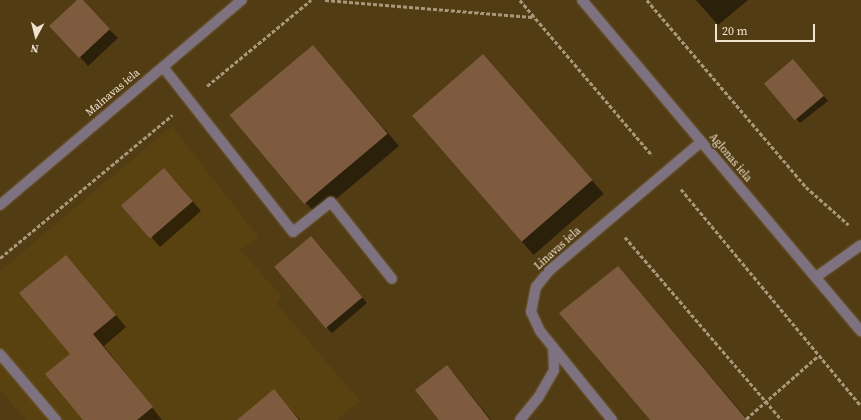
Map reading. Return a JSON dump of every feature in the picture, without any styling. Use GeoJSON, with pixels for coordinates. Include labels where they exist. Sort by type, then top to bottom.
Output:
{"type":"FeatureCollection","features":[{"type":"Feature","properties":{"kind":"street","name":"Malnavas iela"},"geometry":{"type":"LineString","coordinates":[[0,204],[242,0]]}},
{"type":"Feature","properties":{"kind":"street","name":"Aglonas iela"},"geometry":{"type":"LineString","coordinates":[[582,0],[861,331]]}},
{"type":"Feature","properties":{"kind":"street"},"geometry":{"type":"LineString","coordinates":[[163,67],[293,232],[331,202],[392,279]]}},
{"type":"Feature","properties":{"kind":"street","name":"Linavas iela"},"geometry":{"type":"LineString","coordinates":[[612,420],[553,347],[531,312],[536,287],[550,270],[701,142]]}},
{"type":"Feature","properties":{"kind":"street"},"geometry":{"type":"LineString","coordinates":[[816,277],[861,245]]}},
{"type":"Feature","properties":{"kind":"street"},"geometry":{"type":"LineString","coordinates":[[520,420],[538,398],[554,370],[553,347]]}},
{"type":"Feature","properties":{"kind":"street"},"geometry":{"type":"LineString","coordinates":[[0,354],[56,420]]}},
{"type":"Feature","properties":{"kind":"path"},"geometry":{"type":"LineString","coordinates":[[0,258],[311,0]]}},
{"type":"Feature","properties":{"kind":"path"},"geometry":{"type":"LineString","coordinates":[[325,0],[534,17]]}},
{"type":"Feature","properties":{"kind":"path"},"geometry":{"type":"LineString","coordinates":[[520,0],[861,406]]}},
{"type":"Feature","properties":{"kind":"path"},"geometry":{"type":"LineString","coordinates":[[647,0],[806,188],[856,231]]}},
{"type":"Feature","properties":{"kind":"path"},"geometry":{"type":"LineString","coordinates":[[610,220],[782,420]]}},
{"type":"Feature","properties":{"kind":"path"},"geometry":{"type":"LineString","coordinates":[[746,419],[818,356]]}},
{"type":"Feature","properties":{"kind":"shaded area"},"geometry":{"type":"Polygon","coordinates":[[[172,126],[259,238],[240,249],[281,296],[277,304],[360,401],[337,420],[26,420],[0,390],[0,271],[172,126]]]}},
{"type":"Feature","properties":{"kind":"building"},"geometry":{"type":"Polygon","coordinates":[[[77,0],[83,0],[110,29],[79,58],[49,26],[77,0]]]}},
{"type":"Feature","properties":{"kind":"building"},"geometry":{"type":"Polygon","coordinates":[[[313,45],[388,134],[304,204],[230,115],[313,45]]]}},
{"type":"Feature","properties":{"kind":"building"},"geometry":{"type":"Polygon","coordinates":[[[483,54],[593,180],[522,242],[412,116],[483,54]]]}},
{"type":"Feature","properties":{"kind":"building"},"geometry":{"type":"Polygon","coordinates":[[[793,59],[824,96],[795,120],[764,83],[793,59]]]}},
{"type":"Feature","properties":{"kind":"building"},"geometry":{"type":"Polygon","coordinates":[[[164,168],[193,201],[150,239],[121,205],[164,168]]]}},
{"type":"Feature","properties":{"kind":"building"},"geometry":{"type":"Polygon","coordinates":[[[311,236],[362,297],[326,328],[274,267],[311,236]]]}},
{"type":"Feature","properties":{"kind":"building"},"geometry":{"type":"Polygon","coordinates":[[[66,255],[116,315],[93,334],[153,407],[137,420],[83,420],[45,374],[70,354],[19,293],[66,255]]]}},
{"type":"Feature","properties":{"kind":"building"},"geometry":{"type":"Polygon","coordinates":[[[618,266],[747,420],[650,420],[559,313],[618,266]]]}},
{"type":"Feature","properties":{"kind":"building"},"geometry":{"type":"Polygon","coordinates":[[[447,365],[490,420],[439,420],[415,390],[447,365]]]}},
{"type":"Feature","properties":{"kind":"building"},"geometry":{"type":"Polygon","coordinates":[[[274,389],[299,420],[237,420],[274,389]]]}}]}
